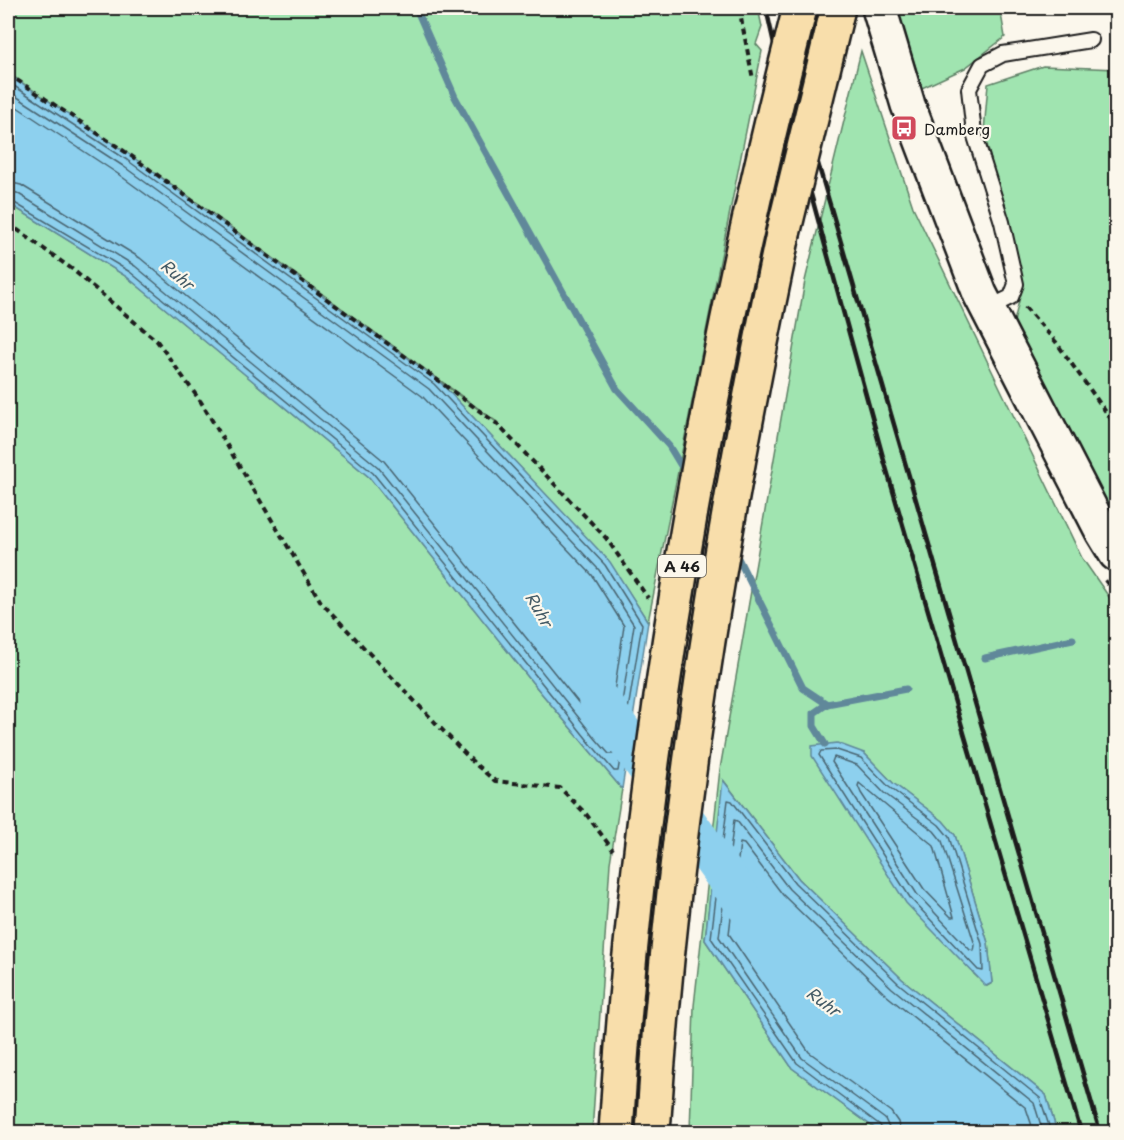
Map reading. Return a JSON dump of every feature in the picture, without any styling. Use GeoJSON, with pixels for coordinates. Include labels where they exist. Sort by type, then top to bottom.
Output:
{"type":"FeatureCollection","features":[{"type":"Feature","properties":{"kind":"highway","name":"A 46"},"geometry":{"type":"LineString","coordinates":[[616,1132],[633,930],[652,765],[676,601],[704,437],[737,274],[800,8]]}},
{"type":"Feature","properties":{"kind":"highway","name":"A 46"},"geometry":{"type":"LineString","coordinates":[[653,1132],[671,910],[692,740],[717,570],[748,401],[783,234],[838,8]]}},
{"type":"Feature","properties":{"kind":"main road"},"geometry":{"type":"LineString","coordinates":[[879,8],[908,105],[1000,300],[1102,531],[1116,554]]}},
{"type":"Feature","properties":{"kind":"lane"},"geometry":{"type":"LineString","coordinates":[[1000,300],[1016,284],[1002,222],[974,133],[969,89],[982,65],[1003,54],[1090,40]]}},
{"type":"Feature","properties":{"kind":"path"},"geometry":{"type":"LineString","coordinates":[[8,74],[140,162],[496,423],[606,538],[652,604]]}},
{"type":"Feature","properties":{"kind":"path"},"geometry":{"type":"LineString","coordinates":[[8,223],[72,269],[157,341],[201,402],[321,602],[384,669],[495,781],[560,788],[586,814],[617,857]]}},
{"type":"Feature","properties":{"kind":"path"},"geometry":{"type":"LineString","coordinates":[[1000,300],[1056,342],[1116,426]]}},
{"type":"Feature","properties":{"kind":"green space"},"geometry":{"type":"Polygon","coordinates":[[[8,8],[758,8],[762,27],[756,44],[762,51],[648,622],[609,562],[440,382],[499,424],[497,422],[183,192],[8,73],[8,8]]]}},
{"type":"Feature","properties":{"kind":"green space"},"geometry":{"type":"Polygon","coordinates":[[[897,8],[1000,8],[1005,37],[965,68],[922,88],[897,8]]]}},
{"type":"Feature","properties":{"kind":"green space"},"geometry":{"type":"Polygon","coordinates":[[[861,51],[913,207],[1082,558],[1116,607],[1116,1132],[1057,1132],[1046,1095],[902,979],[799,879],[724,781],[705,940],[792,1068],[880,1132],[690,1132],[694,1006],[720,769],[805,281],[861,51]],[[864,753],[974,974],[987,986],[992,983],[988,943],[955,835],[943,821],[893,783],[864,753]]]}},
{"type":"Feature","properties":{"kind":"green space"},"geometry":{"type":"Polygon","coordinates":[[[1043,66],[1116,69],[1116,536],[1014,322],[1022,288],[984,132],[988,84],[1043,66]]]}},
{"type":"Feature","properties":{"kind":"green space"},"geometry":{"type":"Polygon","coordinates":[[[8,203],[127,277],[369,477],[532,682],[622,789],[610,863],[592,1132],[8,1132],[8,203]]]}},
{"type":"Feature","properties":{"kind":"water"},"geometry":{"type":"Polygon","coordinates":[[[8,74],[130,155],[438,380],[610,562],[648,622],[622,789],[532,682],[369,477],[127,277],[8,203],[8,74]]]}},
{"type":"Feature","properties":{"kind":"water"},"geometry":{"type":"Polygon","coordinates":[[[837,743],[864,753],[893,783],[943,821],[955,835],[988,943],[992,983],[986,986],[906,903],[812,756],[812,746],[837,743]]]}},
{"type":"Feature","properties":{"kind":"water"},"geometry":{"type":"Polygon","coordinates":[[[723,780],[799,879],[902,979],[1046,1095],[1057,1132],[880,1132],[792,1068],[705,940],[723,780]]]}},
{"type":"Feature","properties":{"kind":"waterway"},"geometry":{"type":"LineString","coordinates":[[416,8],[455,97],[617,389],[669,446],[686,474]]}},
{"type":"Feature","properties":{"kind":"waterway"},"geometry":{"type":"LineString","coordinates":[[734,550],[803,688],[827,704]]}},
{"type":"Feature","properties":{"kind":"waterway"},"geometry":{"type":"LineString","coordinates":[[985,658],[1073,639]]}},
{"type":"Feature","properties":{"kind":"waterway"},"geometry":{"type":"LineString","coordinates":[[825,744],[814,726],[814,713],[827,704],[906,689]]}},
{"type":"Feature","properties":{"kind":"waterway","name":"Ruhr"},"geometry":{"type":"LineString","coordinates":[[598,699],[746,905]]}},
{"type":"Feature","properties":{"kind":"railway"},"geometry":{"type":"LineString","coordinates":[[766,8],[794,132],[883,457],[1081,1132]]}},
{"type":"Feature","properties":{"kind":"railway"},"geometry":{"type":"LineString","coordinates":[[783,8],[803,112],[1100,1132]]}},
{"type":"Feature","properties":{"kind":"place","name":"Damberg"},"geometry":{"type":"Point","coordinates":[904,128]}}]}
